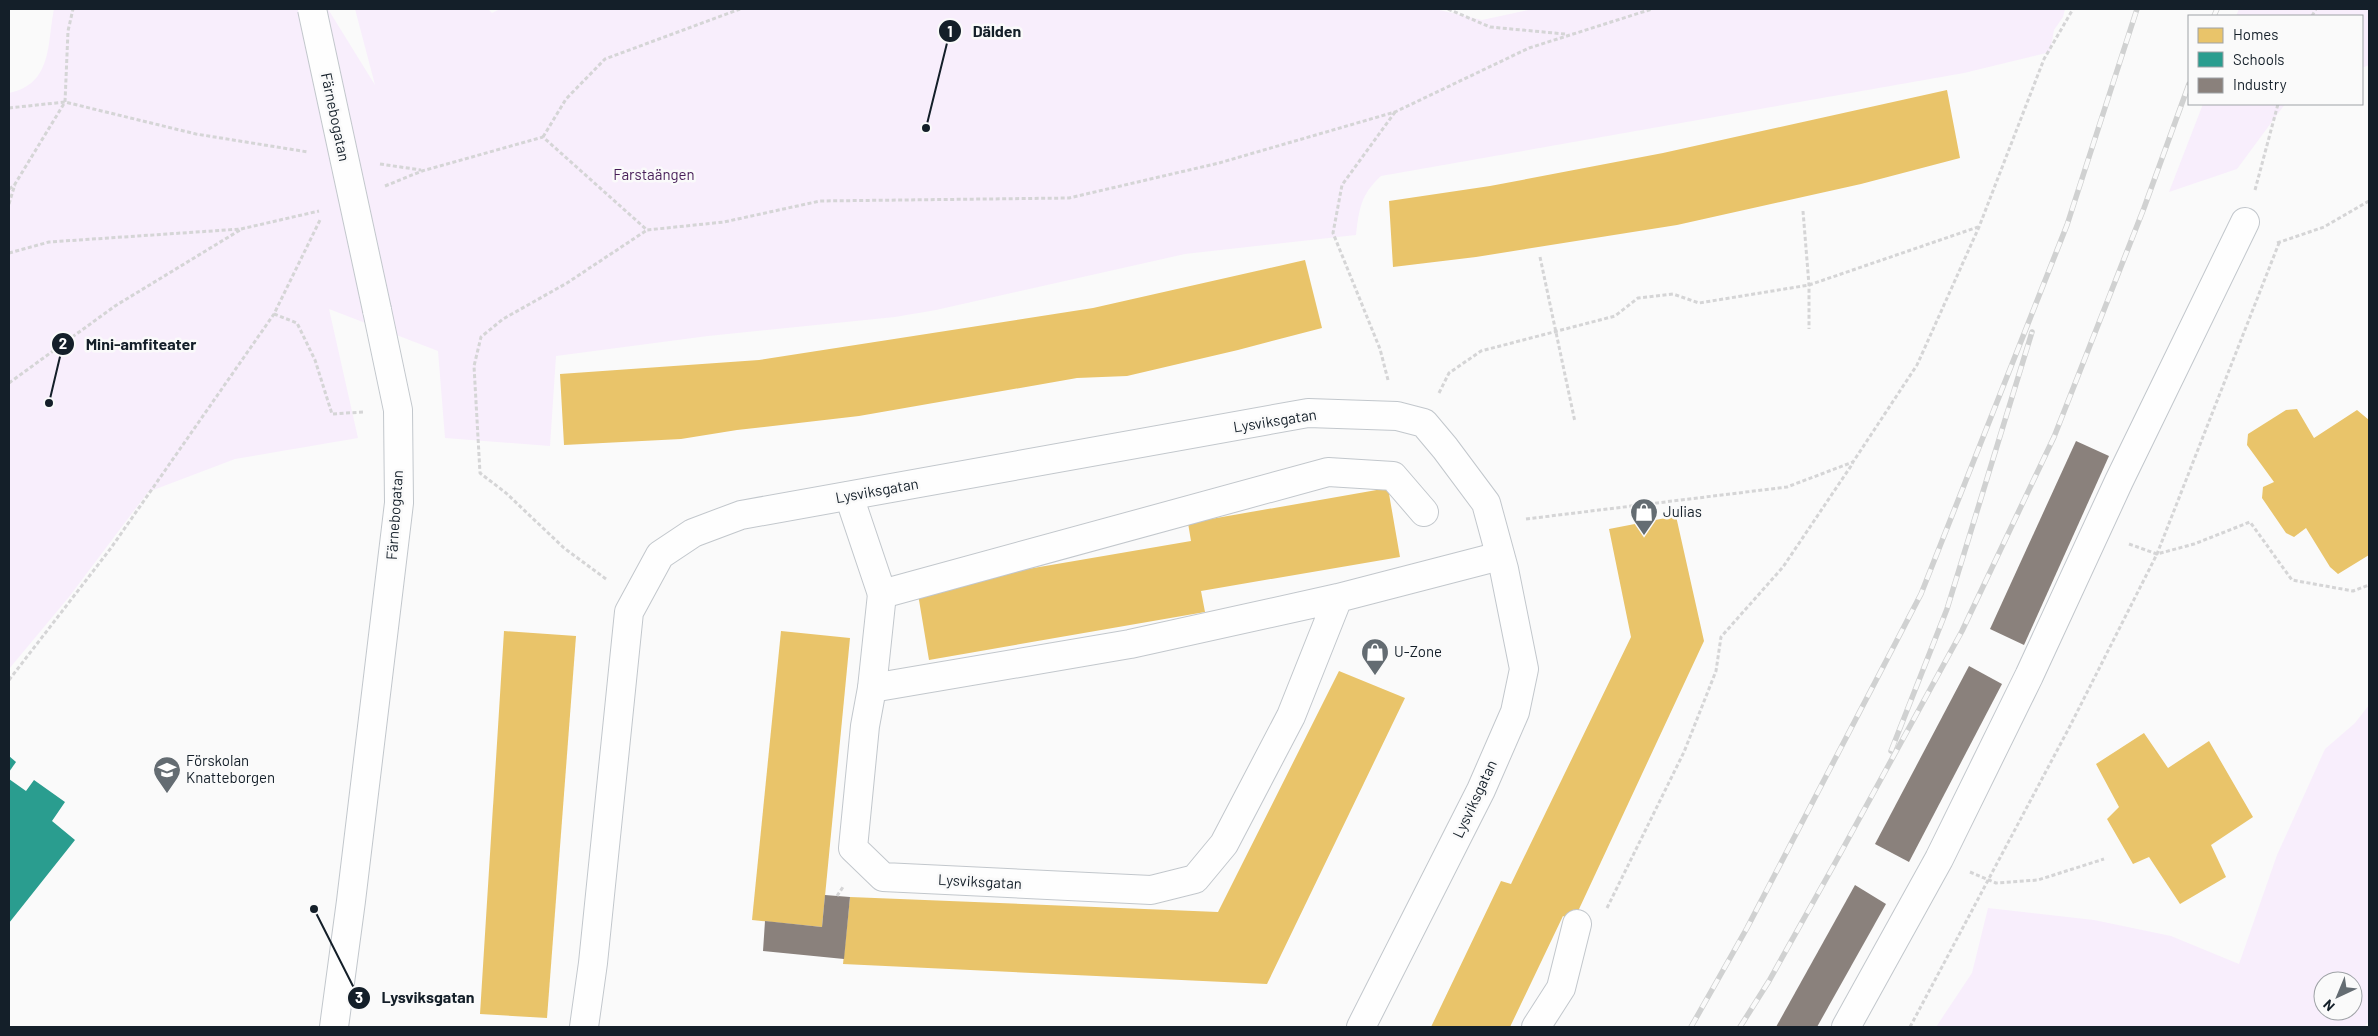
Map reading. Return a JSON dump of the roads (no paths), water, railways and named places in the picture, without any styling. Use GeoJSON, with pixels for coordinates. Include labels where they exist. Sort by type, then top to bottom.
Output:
{"type":"FeatureCollection","features":[{"type":"Feature","properties":{"kind":"street","name":"Färnebogatan"},"geometry":{"type":"LineString","coordinates":[[312,9],[398,410],[399,502],[353,892],[334,1027]]}},
{"type":"Feature","properties":{"kind":"street"},"geometry":{"type":"LineString","coordinates":[[1846,1027],[1939,859],[2241,231]]}},
{"type":"Feature","properties":{"kind":"street","name":"Lysviksgatan"},"geometry":{"type":"LineString","coordinates":[[584,1027],[593,964],[629,612],[660,555],[693,533],[741,515],[1308,413],[1397,416],[1424,423],[1486,502],[1500,556],[1524,669],[1514,712],[1481,790],[1361,1027]]}},
{"type":"Feature","properties":{"kind":"street"},"geometry":{"type":"LineString","coordinates":[[882,594],[1328,472],[1394,476],[1424,512]]}},
{"type":"Feature","properties":{"kind":"street"},"geometry":{"type":"LineString","coordinates":[[849,496],[882,594],[872,688],[1130,644],[1338,598],[1500,556]]}},
{"type":"Feature","properties":{"kind":"street","name":"Lysviksgatan"},"geometry":{"type":"LineString","coordinates":[[872,688],[865,726],[853,848],[883,877],[1151,890],[1195,879],[1224,844],[1291,716],[1338,598]]}},
{"type":"Feature","properties":{"kind":"street"},"geometry":{"type":"LineString","coordinates":[[1536,1027],[1561,988],[1578,924]]}},
{"type":"Feature","properties":{"kind":"railway"},"geometry":{"type":"LineString","coordinates":[[1691,1027],[1747,928],[1921,594],[2067,225],[2137,9]]}},
{"type":"Feature","properties":{"kind":"railway"},"geometry":{"type":"LineString","coordinates":[[2214,15],[2217,9]]}},
{"type":"Feature","properties":{"kind":"railway"},"geometry":{"type":"LineString","coordinates":[[1740,1027],[1769,981],[1962,631],[2054,437],[2144,208],[2188,87]]}},
{"type":"Feature","properties":{"kind":"railway"},"geometry":{"type":"LineString","coordinates":[[1891,751],[1947,609],[2032,332]]}},
{"type":"Feature","properties":{"kind":"place","name":"Dälden"},"geometry":{"type":"Point","coordinates":[926,128]}},
{"type":"Feature","properties":{"kind":"place","name":"Mini-amfiteater"},"geometry":{"type":"Point","coordinates":[49,403]}},
{"type":"Feature","properties":{"kind":"place","name":"Julias"},"geometry":{"type":"Point","coordinates":[1644,536]}},
{"type":"Feature","properties":{"kind":"place","name":"U-Zone"},"geometry":{"type":"Point","coordinates":[1375,676]}},
{"type":"Feature","properties":{"kind":"place","name":"Förskolan Knatteborgen"},"geometry":{"type":"Point","coordinates":[167,794]}},
{"type":"Feature","properties":{"kind":"place","name":"Lysviksgatan"},"geometry":{"type":"Point","coordinates":[314,909]}},
{"type":"Feature","properties":{"kind":"park label","name":"Farstaängen"},"geometry":{"type":"Point","coordinates":[654,175]}}]}
